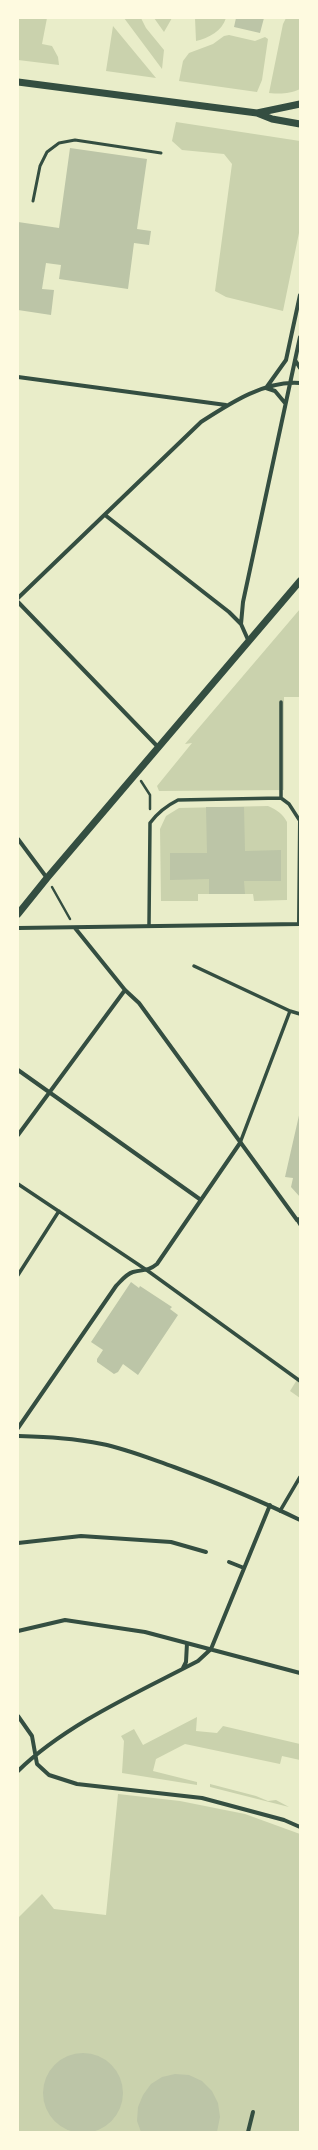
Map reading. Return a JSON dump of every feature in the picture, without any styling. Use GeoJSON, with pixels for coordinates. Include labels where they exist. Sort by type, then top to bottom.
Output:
{"type":"FeatureCollection","features":[{"type":"Feature","properties":{"kind":"street"},"geometry":{"type":"LineString","coordinates":[[18,82],[257,113],[272,119],[300,124]]}},
{"type":"Feature","properties":{"kind":"street"},"geometry":{"type":"LineString","coordinates":[[257,113],[300,104]]}},
{"type":"Feature","properties":{"kind":"street"},"geometry":{"type":"LineString","coordinates":[[265,388],[286,360],[300,295]]}},
{"type":"Feature","properties":{"kind":"street"},"geometry":{"type":"LineString","coordinates":[[249,643],[241,624],[243,602],[300,337]]}},
{"type":"Feature","properties":{"kind":"street"},"geometry":{"type":"LineString","coordinates":[[295,360],[300,368]]}},
{"type":"Feature","properties":{"kind":"street"},"geometry":{"type":"LineString","coordinates":[[18,377],[227,405]]}},
{"type":"Feature","properties":{"kind":"street"},"geometry":{"type":"LineString","coordinates":[[18,598],[201,422],[227,405],[265,388],[290,382],[300,383]]}},
{"type":"Feature","properties":{"kind":"street"},"geometry":{"type":"LineString","coordinates":[[265,388],[275,391],[285,404]]}},
{"type":"Feature","properties":{"kind":"street"},"geometry":{"type":"LineString","coordinates":[[105,515],[241,624]]}},
{"type":"Feature","properties":{"kind":"street"},"geometry":{"type":"LineString","coordinates":[[18,914],[46,878],[249,643],[300,581]]}},
{"type":"Feature","properties":{"kind":"street"},"geometry":{"type":"LineString","coordinates":[[18,602],[159,748]]}},
{"type":"Feature","properties":{"kind":"street"},"geometry":{"type":"LineString","coordinates":[[281,702],[281,798]]}},
{"type":"Feature","properties":{"kind":"street"},"geometry":{"type":"LineString","coordinates":[[18,928],[300,924],[300,821],[289,804],[281,798],[178,800],[158,812],[150,823],[149,925]]}},
{"type":"Feature","properties":{"kind":"street"},"geometry":{"type":"LineString","coordinates":[[18,839],[46,878]]}},
{"type":"Feature","properties":{"kind":"street"},"geometry":{"type":"LineString","coordinates":[[75,928],[125,990],[139,1003],[240,1143],[298,1219]]}},
{"type":"Feature","properties":{"kind":"street"},"geometry":{"type":"LineString","coordinates":[[194,966],[290,1011],[300,1014]]}},
{"type":"Feature","properties":{"kind":"street"},"geometry":{"type":"LineString","coordinates":[[18,1135],[125,990]]}},
{"type":"Feature","properties":{"kind":"street"},"geometry":{"type":"LineString","coordinates":[[18,1428],[116,1286],[125,1276],[134,1272],[148,1271],[157,1264],[240,1143],[290,1011]]}},
{"type":"Feature","properties":{"kind":"street"},"geometry":{"type":"LineString","coordinates":[[18,1070],[201,1200]]}},
{"type":"Feature","properties":{"kind":"street"},"geometry":{"type":"LineString","coordinates":[[18,1184],[148,1271],[299,1380]]}},
{"type":"Feature","properties":{"kind":"street"},"geometry":{"type":"LineString","coordinates":[[18,1275],[59,1211]]}},
{"type":"Feature","properties":{"kind":"street"},"geometry":{"type":"LineString","coordinates":[[18,1436],[52,1437],[103,1444],[165,1464],[270,1505],[300,1520]]}},
{"type":"Feature","properties":{"kind":"street"},"geometry":{"type":"LineString","coordinates":[[280,1511],[300,1477]]}},
{"type":"Feature","properties":{"kind":"street"},"geometry":{"type":"LineString","coordinates":[[18,1771],[36,1754],[104,1710],[198,1661],[211,1649],[270,1505]]}},
{"type":"Feature","properties":{"kind":"street"},"geometry":{"type":"LineString","coordinates":[[18,1543],[81,1536],[171,1542],[206,1552]]}},
{"type":"Feature","properties":{"kind":"street"},"geometry":{"type":"LineString","coordinates":[[229,1562],[244,1568]]}},
{"type":"Feature","properties":{"kind":"street"},"geometry":{"type":"LineString","coordinates":[[18,1630],[65,1620],[145,1632],[300,1672]]}},
{"type":"Feature","properties":{"kind":"street"},"geometry":{"type":"LineString","coordinates":[[183,1669],[186,1662],[187,1643]]}},
{"type":"Feature","properties":{"kind":"street"},"geometry":{"type":"LineString","coordinates":[[18,1716],[32,1736],[37,1764],[49,1775],[77,1784],[202,1798],[284,1820],[300,1826]]}},
{"type":"Feature","properties":{"kind":"street"},"geometry":{"type":"LineString","coordinates":[[248,2132],[253,2112]]}},
{"type":"Feature","properties":{"kind":"lane"},"geometry":{"type":"LineString","coordinates":[[33,201],[40,166],[47,152],[59,143],[74,140],[160,153]]}},
{"type":"Feature","properties":{"kind":"lane"},"geometry":{"type":"LineString","coordinates":[[298,1219],[300,1224]]}},
{"type":"Feature","properties":{"kind":"path"},"geometry":{"type":"LineString","coordinates":[[136,774],[150,795],[150,823]]}},
{"type":"Feature","properties":{"kind":"path"},"geometry":{"type":"LineString","coordinates":[[46,878],[75,928]]}},
{"type":"Feature","properties":{"kind":"green space"},"geometry":{"type":"Polygon","coordinates":[[[18,18],[47,18],[42,44],[52,46],[58,57],[59,65],[18,60],[18,18]]]}},
{"type":"Feature","properties":{"kind":"green space"},"geometry":{"type":"Polygon","coordinates":[[[124,18],[141,18],[146,28],[164,50],[162,69],[124,18]]]}},
{"type":"Feature","properties":{"kind":"green space"},"geometry":{"type":"Polygon","coordinates":[[[154,18],[172,18],[164,32],[154,18]]]}},
{"type":"Feature","properties":{"kind":"green space"},"geometry":{"type":"Polygon","coordinates":[[[195,18],[226,18],[218,30],[206,38],[196,41],[195,18]]]}},
{"type":"Feature","properties":{"kind":"green space"},"geometry":{"type":"Polygon","coordinates":[[[286,18],[300,18],[300,89],[285,93],[269,93],[283,24],[286,18]]]}},
{"type":"Feature","properties":{"kind":"green space"},"geometry":{"type":"Polygon","coordinates":[[[113,26],[156,78],[106,71],[113,26]]]}},
{"type":"Feature","properties":{"kind":"green space"},"geometry":{"type":"Polygon","coordinates":[[[229,35],[255,41],[265,37],[268,39],[262,80],[257,92],[179,81],[183,61],[189,53],[213,44],[224,36],[229,35]]]}},
{"type":"Feature","properties":{"kind":"green space"},"geometry":{"type":"Polygon","coordinates":[[[176,122],[300,141],[300,228],[283,311],[226,297],[215,291],[232,164],[224,154],[182,150],[172,141],[176,122]]]}},
{"type":"Feature","properties":{"kind":"green space"},"geometry":{"type":"Polygon","coordinates":[[[300,609],[300,697],[284,697],[284,790],[159,791],[157,786],[192,743],[185,744],[300,609]]]}},
{"type":"Feature","properties":{"kind":"green space"},"geometry":{"type":"Polygon","coordinates":[[[268,806],[279,812],[287,822],[287,900],[254,901],[253,894],[198,894],[198,901],[161,901],[160,829],[166,816],[179,808],[268,806]]]}},
{"type":"Feature","properties":{"kind":"green space"},"geometry":{"type":"Polygon","coordinates":[[[300,1375],[300,1398],[290,1391],[300,1375]]]}},
{"type":"Feature","properties":{"kind":"green space"},"geometry":{"type":"Polygon","coordinates":[[[197,1717],[196,1731],[217,1733],[223,1726],[300,1744],[300,1760],[282,1756],[280,1764],[185,1744],[156,1759],[153,1771],[197,1782],[197,1785],[122,1773],[124,1741],[121,1736],[134,1729],[143,1745],[197,1717]]]}},
{"type":"Feature","properties":{"kind":"green space"},"geometry":{"type":"Polygon","coordinates":[[[210,1784],[256,1796],[268,1801],[276,1800],[289,1807],[210,1787],[210,1784]]]}},
{"type":"Feature","properties":{"kind":"green space"},"geometry":{"type":"Polygon","coordinates":[[[118,1794],[180,1801],[245,1814],[300,1834],[300,2132],[18,2132],[18,1918],[42,1894],[54,1909],[106,1915],[118,1794]]]}},
{"type":"Feature","properties":{"kind":"building"},"geometry":{"type":"Polygon","coordinates":[[[236,18],[264,18],[260,33],[234,27],[236,18]]]}},
{"type":"Feature","properties":{"kind":"building"},"geometry":{"type":"Polygon","coordinates":[[[70,148],[147,159],[137,229],[151,231],[149,245],[134,243],[128,289],[59,279],[61,265],[46,263],[42,289],[54,290],[51,315],[18,310],[18,222],[59,228],[70,148]]]}},
{"type":"Feature","properties":{"kind":"building"},"geometry":{"type":"Polygon","coordinates":[[[206,807],[244,807],[245,851],[281,850],[281,881],[244,881],[245,894],[209,894],[209,879],[170,880],[170,853],[207,853],[206,807]]]}},
{"type":"Feature","properties":{"kind":"building"},"geometry":{"type":"Polygon","coordinates":[[[300,1111],[300,1197],[291,1187],[293,1178],[285,1177],[300,1111]]]}},
{"type":"Feature","properties":{"kind":"building"},"geometry":{"type":"Polygon","coordinates":[[[131,1282],[139,1288],[140,1286],[172,1307],[170,1309],[178,1315],[138,1375],[123,1364],[118,1372],[114,1374],[97,1362],[97,1359],[103,1350],[91,1342],[131,1282]]]}},
{"type":"Feature","properties":{"kind":"building"},"geometry":{"type":"Polygon","coordinates":[[[83,2053],[98,2056],[111,2065],[120,2078],[123,2093],[120,2108],[111,2121],[98,2130],[83,2133],[68,2130],[55,2121],[46,2108],[43,2093],[46,2078],[55,2065],[68,2056],[83,2053]]]}},
{"type":"Feature","properties":{"kind":"building"},"geometry":{"type":"Polygon","coordinates":[[[175,2074],[189,2075],[202,2081],[212,2091],[218,2103],[220,2117],[217,2132],[141,2132],[137,2121],[138,2107],[143,2095],[151,2084],[162,2077],[175,2074]]]}}]}
